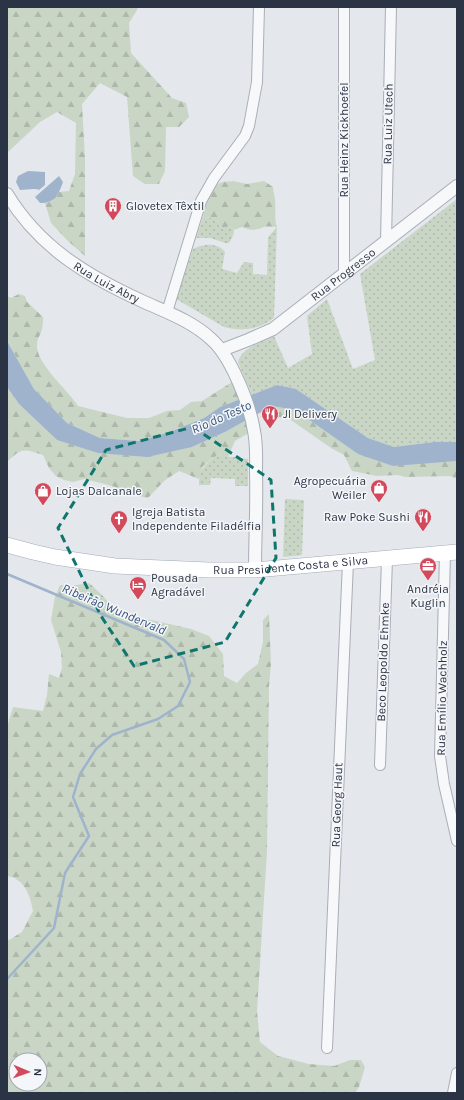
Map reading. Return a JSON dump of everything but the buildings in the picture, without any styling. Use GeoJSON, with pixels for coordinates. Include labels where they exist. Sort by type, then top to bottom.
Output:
{"type":"FeatureCollection","features":[{"type":"Feature","properties":{"kind":"main road","name":"Rua Presidente Costa e Silva"},"geometry":{"type":"LineString","coordinates":[[7,545],[55,557],[116,566],[195,570],[254,570],[451,553]]}},
{"type":"Feature","properties":{"kind":"street"},"geometry":{"type":"LineString","coordinates":[[166,312],[202,202],[214,178],[239,146],[249,126],[257,82],[259,7]]}},
{"type":"Feature","properties":{"kind":"street","name":"Rua Heinz Kickhoefel"},"geometry":{"type":"LineString","coordinates":[[344,7],[344,274]]}},
{"type":"Feature","properties":{"kind":"street","name":"Rua Luiz Utech"},"geometry":{"type":"LineString","coordinates":[[386,241],[391,7]]}},
{"type":"Feature","properties":{"kind":"street","name":"Rua Progresso"},"geometry":{"type":"LineString","coordinates":[[222,350],[273,329],[457,186]]}},
{"type":"Feature","properties":{"kind":"street","name":"Rua Luiz Abry"},"geometry":{"type":"LineString","coordinates":[[7,194],[31,228],[64,257],[102,282],[199,329],[211,338],[222,350],[243,395],[255,432],[254,570]]}},
{"type":"Feature","properties":{"kind":"street","name":"Rua Emílio Wachholz"},"geometry":{"type":"LineString","coordinates":[[451,553],[440,756],[444,784],[457,841]]}},
{"type":"Feature","properties":{"kind":"street","name":"Beco Leopoldo Ehmke"},"geometry":{"type":"LineString","coordinates":[[380,765],[387,559]]}},
{"type":"Feature","properties":{"kind":"street","name":"Rua Georg Haut"},"geometry":{"type":"LineString","coordinates":[[327,1048],[348,562]]}},
{"type":"Feature","properties":{"kind":"street"},"geometry":{"type":"LineString","coordinates":[[453,1093],[457,1073]]}},
{"type":"Feature","properties":{"kind":"highlighted area"},"geometry":{"type":"Polygon","coordinates":[[[193,427],[271,480],[276,558],[225,642],[134,666],[101,616],[58,528],[106,450],[193,427]]]}},
{"type":"Feature","properties":{"kind":"green space"},"geometry":{"type":"Polygon","coordinates":[[[7,7],[138,7],[129,23],[131,53],[172,98],[186,103],[189,117],[179,127],[166,127],[165,171],[159,184],[145,184],[133,176],[127,97],[100,83],[82,104],[85,158],[85,256],[51,223],[45,203],[52,201],[59,192],[69,191],[75,174],[76,123],[57,112],[40,122],[7,153],[7,7]]]}},
{"type":"Feature","properties":{"kind":"green space"},"geometry":{"type":"Polygon","coordinates":[[[233,181],[247,184],[264,181],[273,187],[277,227],[266,227],[253,230],[242,227],[234,230],[228,226],[222,228],[214,219],[203,217],[208,198],[216,185],[223,182],[233,181]]]}},
{"type":"Feature","properties":{"kind":"green space"},"geometry":{"type":"Polygon","coordinates":[[[457,199],[457,442],[434,442],[394,447],[368,438],[296,389],[277,385],[252,395],[238,362],[243,353],[253,346],[274,336],[288,368],[312,354],[307,316],[327,299],[353,369],[375,360],[360,274],[457,199]]]}},
{"type":"Feature","properties":{"kind":"green space"},"geometry":{"type":"Polygon","coordinates":[[[203,217],[214,219],[222,228],[228,226],[234,230],[233,236],[229,243],[210,238],[196,238],[203,217]]]}},
{"type":"Feature","properties":{"kind":"green space"},"geometry":{"type":"Polygon","coordinates":[[[277,227],[274,318],[257,327],[238,329],[224,327],[176,299],[193,249],[201,246],[214,245],[225,252],[222,269],[237,273],[244,262],[253,263],[253,274],[267,275],[268,237],[277,227]]]}},
{"type":"Feature","properties":{"kind":"green space"},"geometry":{"type":"Polygon","coordinates":[[[19,294],[25,296],[27,302],[43,317],[42,329],[37,344],[41,359],[46,368],[78,406],[127,418],[149,418],[167,411],[180,410],[191,402],[202,401],[232,382],[241,399],[220,407],[204,418],[170,432],[139,441],[100,438],[67,423],[34,389],[7,341],[7,296],[11,298],[19,294]]]}},
{"type":"Feature","properties":{"kind":"green space"},"geometry":{"type":"Polygon","coordinates":[[[7,387],[19,404],[57,440],[192,447],[225,432],[248,419],[247,434],[235,441],[228,457],[217,455],[203,466],[199,479],[179,471],[164,481],[148,498],[121,492],[115,487],[84,479],[73,482],[64,480],[56,476],[49,468],[43,455],[31,451],[20,452],[7,462],[7,387]]]}},
{"type":"Feature","properties":{"kind":"green space"},"geometry":{"type":"Polygon","coordinates":[[[272,406],[295,410],[358,454],[439,462],[457,461],[457,479],[450,476],[377,476],[352,471],[344,455],[331,448],[288,418],[262,416],[262,412],[272,406]]]}},
{"type":"Feature","properties":{"kind":"green space"},"geometry":{"type":"Polygon","coordinates":[[[217,455],[248,459],[248,486],[235,486],[235,479],[211,478],[210,485],[199,485],[200,475],[204,467],[217,455]]]}},
{"type":"Feature","properties":{"kind":"green space"},"geometry":{"type":"Polygon","coordinates":[[[285,499],[304,500],[302,555],[283,557],[285,499]]]}},
{"type":"Feature","properties":{"kind":"green space"},"geometry":{"type":"Polygon","coordinates":[[[89,583],[120,614],[191,629],[209,636],[223,654],[224,676],[237,683],[246,673],[258,664],[263,642],[263,620],[269,614],[271,664],[269,686],[267,851],[257,1011],[260,1042],[278,1056],[309,1064],[334,1066],[350,1060],[361,1060],[365,1067],[359,1087],[355,1093],[7,1093],[7,939],[9,940],[22,932],[33,911],[26,889],[15,878],[7,876],[7,727],[13,707],[43,711],[47,695],[49,674],[59,678],[62,668],[61,652],[51,620],[55,597],[60,585],[71,586],[89,583]]]}},
{"type":"Feature","properties":{"kind":"water"},"geometry":{"type":"Polygon","coordinates":[[[28,171],[45,172],[45,185],[39,190],[20,190],[16,182],[18,176],[28,171]]]}},
{"type":"Feature","properties":{"kind":"water"},"geometry":{"type":"Polygon","coordinates":[[[59,176],[63,182],[56,197],[50,202],[40,203],[35,197],[59,176]]]}},
{"type":"Feature","properties":{"kind":"water","name":"Rio do Testo"},"geometry":{"type":"Polygon","coordinates":[[[7,341],[34,389],[67,423],[100,438],[139,441],[170,432],[204,418],[220,407],[277,385],[296,389],[368,438],[394,447],[434,442],[457,442],[457,461],[393,466],[358,454],[295,410],[272,406],[225,432],[192,447],[147,457],[98,453],[57,440],[19,404],[7,387],[7,341]]]}},
{"type":"Feature","properties":{"kind":"waterway","name":"Ribeirão Wundervald"},"geometry":{"type":"LineString","coordinates":[[7,574],[164,640],[184,659],[190,682],[178,706],[158,719],[112,735],[96,749],[80,774],[73,797],[89,836],[65,873],[54,928],[7,979]]}},
{"type":"Feature","properties":{"kind":"place","name":"Glovetex Têxtil"},"geometry":{"type":"Point","coordinates":[113,221]}},
{"type":"Feature","properties":{"kind":"place","name":"JI Delivery"},"geometry":{"type":"Point","coordinates":[270,429]}},
{"type":"Feature","properties":{"kind":"place","name":"Agropecuária Weiler"},"geometry":{"type":"Point","coordinates":[379,503]}},
{"type":"Feature","properties":{"kind":"place","name":"Lojas Dalcanale"},"geometry":{"type":"Point","coordinates":[43,506]}},
{"type":"Feature","properties":{"kind":"place","name":"Raw Poke Sushi"},"geometry":{"type":"Point","coordinates":[423,532]}},
{"type":"Feature","properties":{"kind":"place","name":"Igreja Batista Independente Filadélfia"},"geometry":{"type":"Point","coordinates":[119,534]}},
{"type":"Feature","properties":{"kind":"place","name":"Andréia Kuglin"},"geometry":{"type":"Point","coordinates":[428,581]}},
{"type":"Feature","properties":{"kind":"place","name":"Pousada Agradável"},"geometry":{"type":"Point","coordinates":[138,600]}}]}
